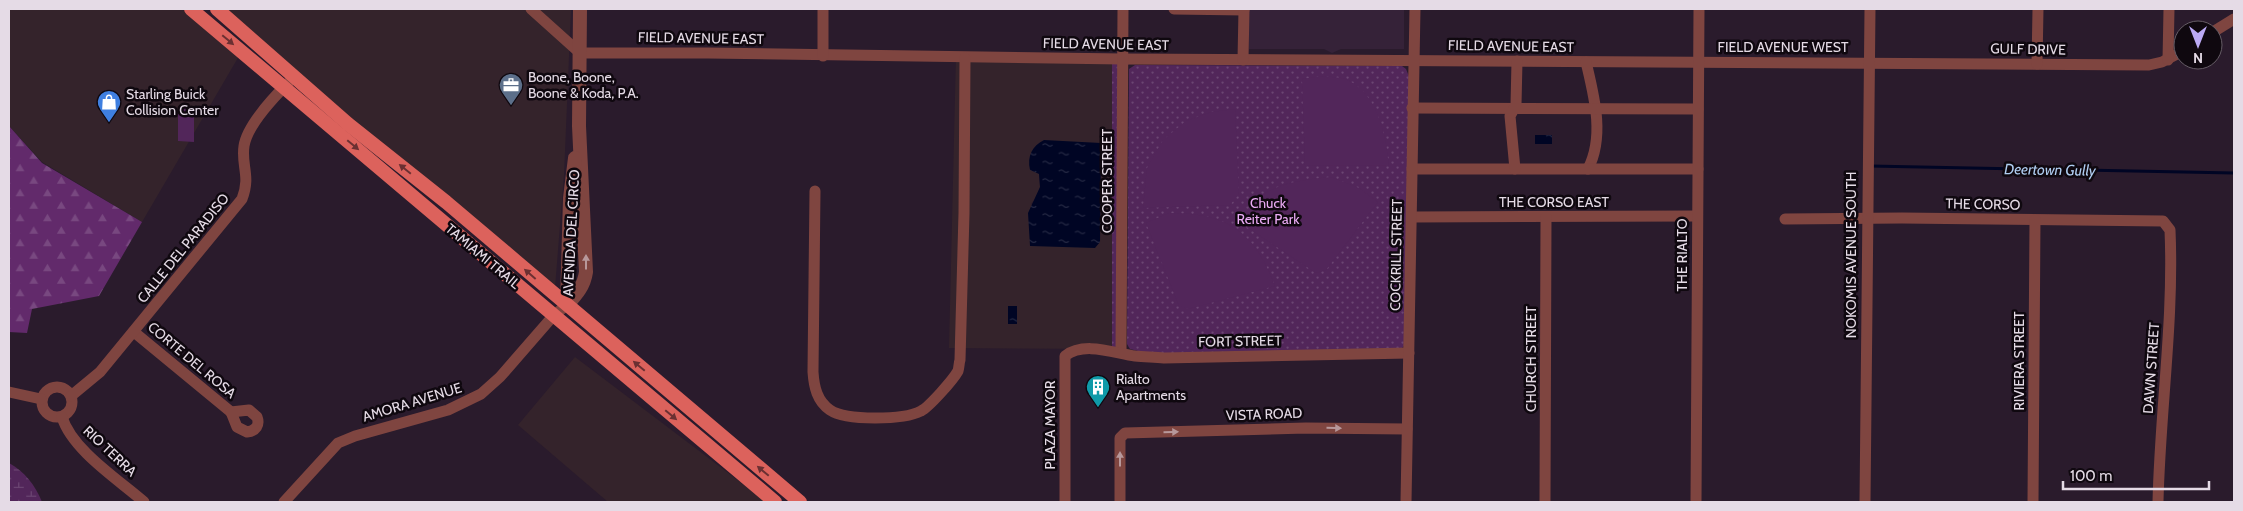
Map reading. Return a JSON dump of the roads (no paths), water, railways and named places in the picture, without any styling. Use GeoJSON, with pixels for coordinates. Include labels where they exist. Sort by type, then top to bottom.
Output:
{"type":"FeatureCollection","features":[{"type":"Feature","properties":{"kind":"main road","name":"TAMIAMI TRAIL"},"geometry":{"type":"LineString","coordinates":[[191,9],[775,502]]}},
{"type":"Feature","properties":{"kind":"main road","name":"TAMIAMI TRAIL"},"geometry":{"type":"LineString","coordinates":[[217,9],[348,124],[446,202],[800,502]]}},
{"type":"Feature","properties":{"kind":"street"},"geometry":{"type":"LineString","coordinates":[[531,9],[580,53]]}},
{"type":"Feature","properties":{"kind":"street","name":"AVENIDA DEL CIRCO"},"geometry":{"type":"LineString","coordinates":[[567,305],[584,282],[586,272],[579,126],[580,9]]}},
{"type":"Feature","properties":{"kind":"street"},"geometry":{"type":"LineString","coordinates":[[823,9],[823,56]]}},
{"type":"Feature","properties":{"kind":"street","name":"COOPER STREET"},"geometry":{"type":"LineString","coordinates":[[1121,352],[1124,9]]}},
{"type":"Feature","properties":{"kind":"street"},"geometry":{"type":"LineString","coordinates":[[1174,9],[1244,9],[1243,60]]}},
{"type":"Feature","properties":{"kind":"street","name":"COCKRILL STREET"},"geometry":{"type":"LineString","coordinates":[[1406,502],[1415,9]]}},
{"type":"Feature","properties":{"kind":"street","name":"THE RIALTO"},"geometry":{"type":"LineString","coordinates":[[1696,502],[1699,9]]}},
{"type":"Feature","properties":{"kind":"street","name":"NOKOMIS AVENUE SOUTH"},"geometry":{"type":"LineString","coordinates":[[1865,502],[1866,219],[1870,9]]}},
{"type":"Feature","properties":{"kind":"street"},"geometry":{"type":"LineString","coordinates":[[2037,64],[2038,9]]}},
{"type":"Feature","properties":{"kind":"street"},"geometry":{"type":"LineString","coordinates":[[2168,9],[2168,60]]}},
{"type":"Feature","properties":{"kind":"street"},"geometry":{"type":"LineString","coordinates":[[2223,26],[2234,19]]}},
{"type":"Feature","properties":{"kind":"street","name":"FIELD AVENUE EAST"},"geometry":{"type":"LineString","coordinates":[[580,53],[708,53],[965,58],[1698,62]]}},
{"type":"Feature","properties":{"kind":"street","name":"GULF DRIVE"},"geometry":{"type":"LineString","coordinates":[[1869,62],[2149,65],[2168,60],[2173,57]]}},
{"type":"Feature","properties":{"kind":"street"},"geometry":{"type":"LineString","coordinates":[[816,191],[813,372],[816,392],[821,402],[830,410],[842,415],[905,417],[923,410],[958,372],[961,355],[965,58]]}},
{"type":"Feature","properties":{"kind":"street"},"geometry":{"type":"LineString","coordinates":[[1515,169],[1510,116],[1514,109],[1517,61]]}},
{"type":"Feature","properties":{"kind":"street"},"geometry":{"type":"LineString","coordinates":[[1586,62],[1596,110],[1593,159],[1588,169]]}},
{"type":"Feature","properties":{"kind":"street","name":"FIELD AVENUE WEST"},"geometry":{"type":"LineString","coordinates":[[1698,62],[1869,62]]}},
{"type":"Feature","properties":{"kind":"street","name":"CALLE DEL PARADISO"},"geometry":{"type":"LineString","coordinates":[[71,396],[100,372],[242,199],[247,184],[244,146],[247,135],[284,87],[295,76]]}},
{"type":"Feature","properties":{"kind":"street"},"geometry":{"type":"LineString","coordinates":[[1412,108],[1698,109]]}},
{"type":"Feature","properties":{"kind":"street"},"geometry":{"type":"LineString","coordinates":[[1412,169],[1698,169]]}},
{"type":"Feature","properties":{"kind":"street","name":"CHURCH STREET"},"geometry":{"type":"LineString","coordinates":[[1545,502],[1546,216]]}},
{"type":"Feature","properties":{"kind":"street","name":"THE CORSO EAST"},"geometry":{"type":"LineString","coordinates":[[1412,217],[1697,216]]}},
{"type":"Feature","properties":{"kind":"street","name":"THE CORSO"},"geometry":{"type":"LineString","coordinates":[[1785,219],[2159,220],[2168,225],[2170,236]]}},
{"type":"Feature","properties":{"kind":"street","name":"RIVIERA STREET"},"geometry":{"type":"LineString","coordinates":[[2033,502],[2035,220]]}},
{"type":"Feature","properties":{"kind":"street","name":"DAWN STREET"},"geometry":{"type":"LineString","coordinates":[[2158,502],[2159,453],[2170,319],[2170,236]]}},
{"type":"Feature","properties":{"kind":"street","name":"AMORA AVENUE"},"geometry":{"type":"LineString","coordinates":[[284,502],[338,442],[448,410],[481,394],[510,366],[554,315],[567,305]]}},
{"type":"Feature","properties":{"kind":"street","name":"CORTE DEL ROSA"},"geometry":{"type":"LineString","coordinates":[[134,332],[231,412]]}},
{"type":"Feature","properties":{"kind":"street","name":"FORT STREET"},"geometry":{"type":"LineString","coordinates":[[1072,350],[1100,350],[1121,352],[1134,356],[1164,358],[1409,353]]}},
{"type":"Feature","properties":{"kind":"street","name":"PLAZA MAYOR"},"geometry":{"type":"LineString","coordinates":[[1065,502],[1065,356],[1072,350]]}},
{"type":"Feature","properties":{"kind":"street"},"geometry":{"type":"LineString","coordinates":[[57,387],[67,390],[71,396],[71,408],[62,417],[52,417],[42,408],[42,398],[47,390],[57,387]]}},
{"type":"Feature","properties":{"kind":"street"},"geometry":{"type":"LineString","coordinates":[[9,392],[42,398]]}},
{"type":"Feature","properties":{"kind":"street","name":"RIO TERRA"},"geometry":{"type":"LineString","coordinates":[[62,417],[67,430],[90,456],[144,502]]}},
{"type":"Feature","properties":{"kind":"street","name":"VISTA ROAD"},"geometry":{"type":"LineString","coordinates":[[1120,502],[1120,438],[1123,434],[1131,432],[1306,428],[1407,429]]}},
{"type":"Feature","properties":{"kind":"water"},"geometry":{"type":"Polygon","coordinates":[[[1535,135],[1552,135],[1552,144],[1535,144],[1535,135]]]}},
{"type":"Feature","properties":{"kind":"water"},"geometry":{"type":"Polygon","coordinates":[[[1044,140],[1101,143],[1100,242],[1095,248],[1030,246],[1028,213],[1040,187],[1039,174],[1030,170],[1029,160],[1031,152],[1036,145],[1044,140]]]}},
{"type":"Feature","properties":{"kind":"water"},"geometry":{"type":"Polygon","coordinates":[[[1008,306],[1017,306],[1017,324],[1008,324],[1008,306]]]}},
{"type":"Feature","properties":{"kind":"waterway","name":"Deertown Gully"},"geometry":{"type":"LineString","coordinates":[[1870,166],[2234,173]]}},
{"type":"Feature","properties":{"kind":"place","name":"Boone, Boone, Boone & Koda, P.A."},"geometry":{"type":"Point","coordinates":[511,106]}},
{"type":"Feature","properties":{"kind":"place","name":"Starling Buick Collision Center"},"geometry":{"type":"Point","coordinates":[109,123]}},
{"type":"Feature","properties":{"kind":"place","name":"Rialto Apartments"},"geometry":{"type":"Point","coordinates":[1098,408]}},
{"type":"Feature","properties":{"kind":"park label","name":"Chuck Reiter Park"},"geometry":{"type":"Point","coordinates":[1268,212]}}]}
